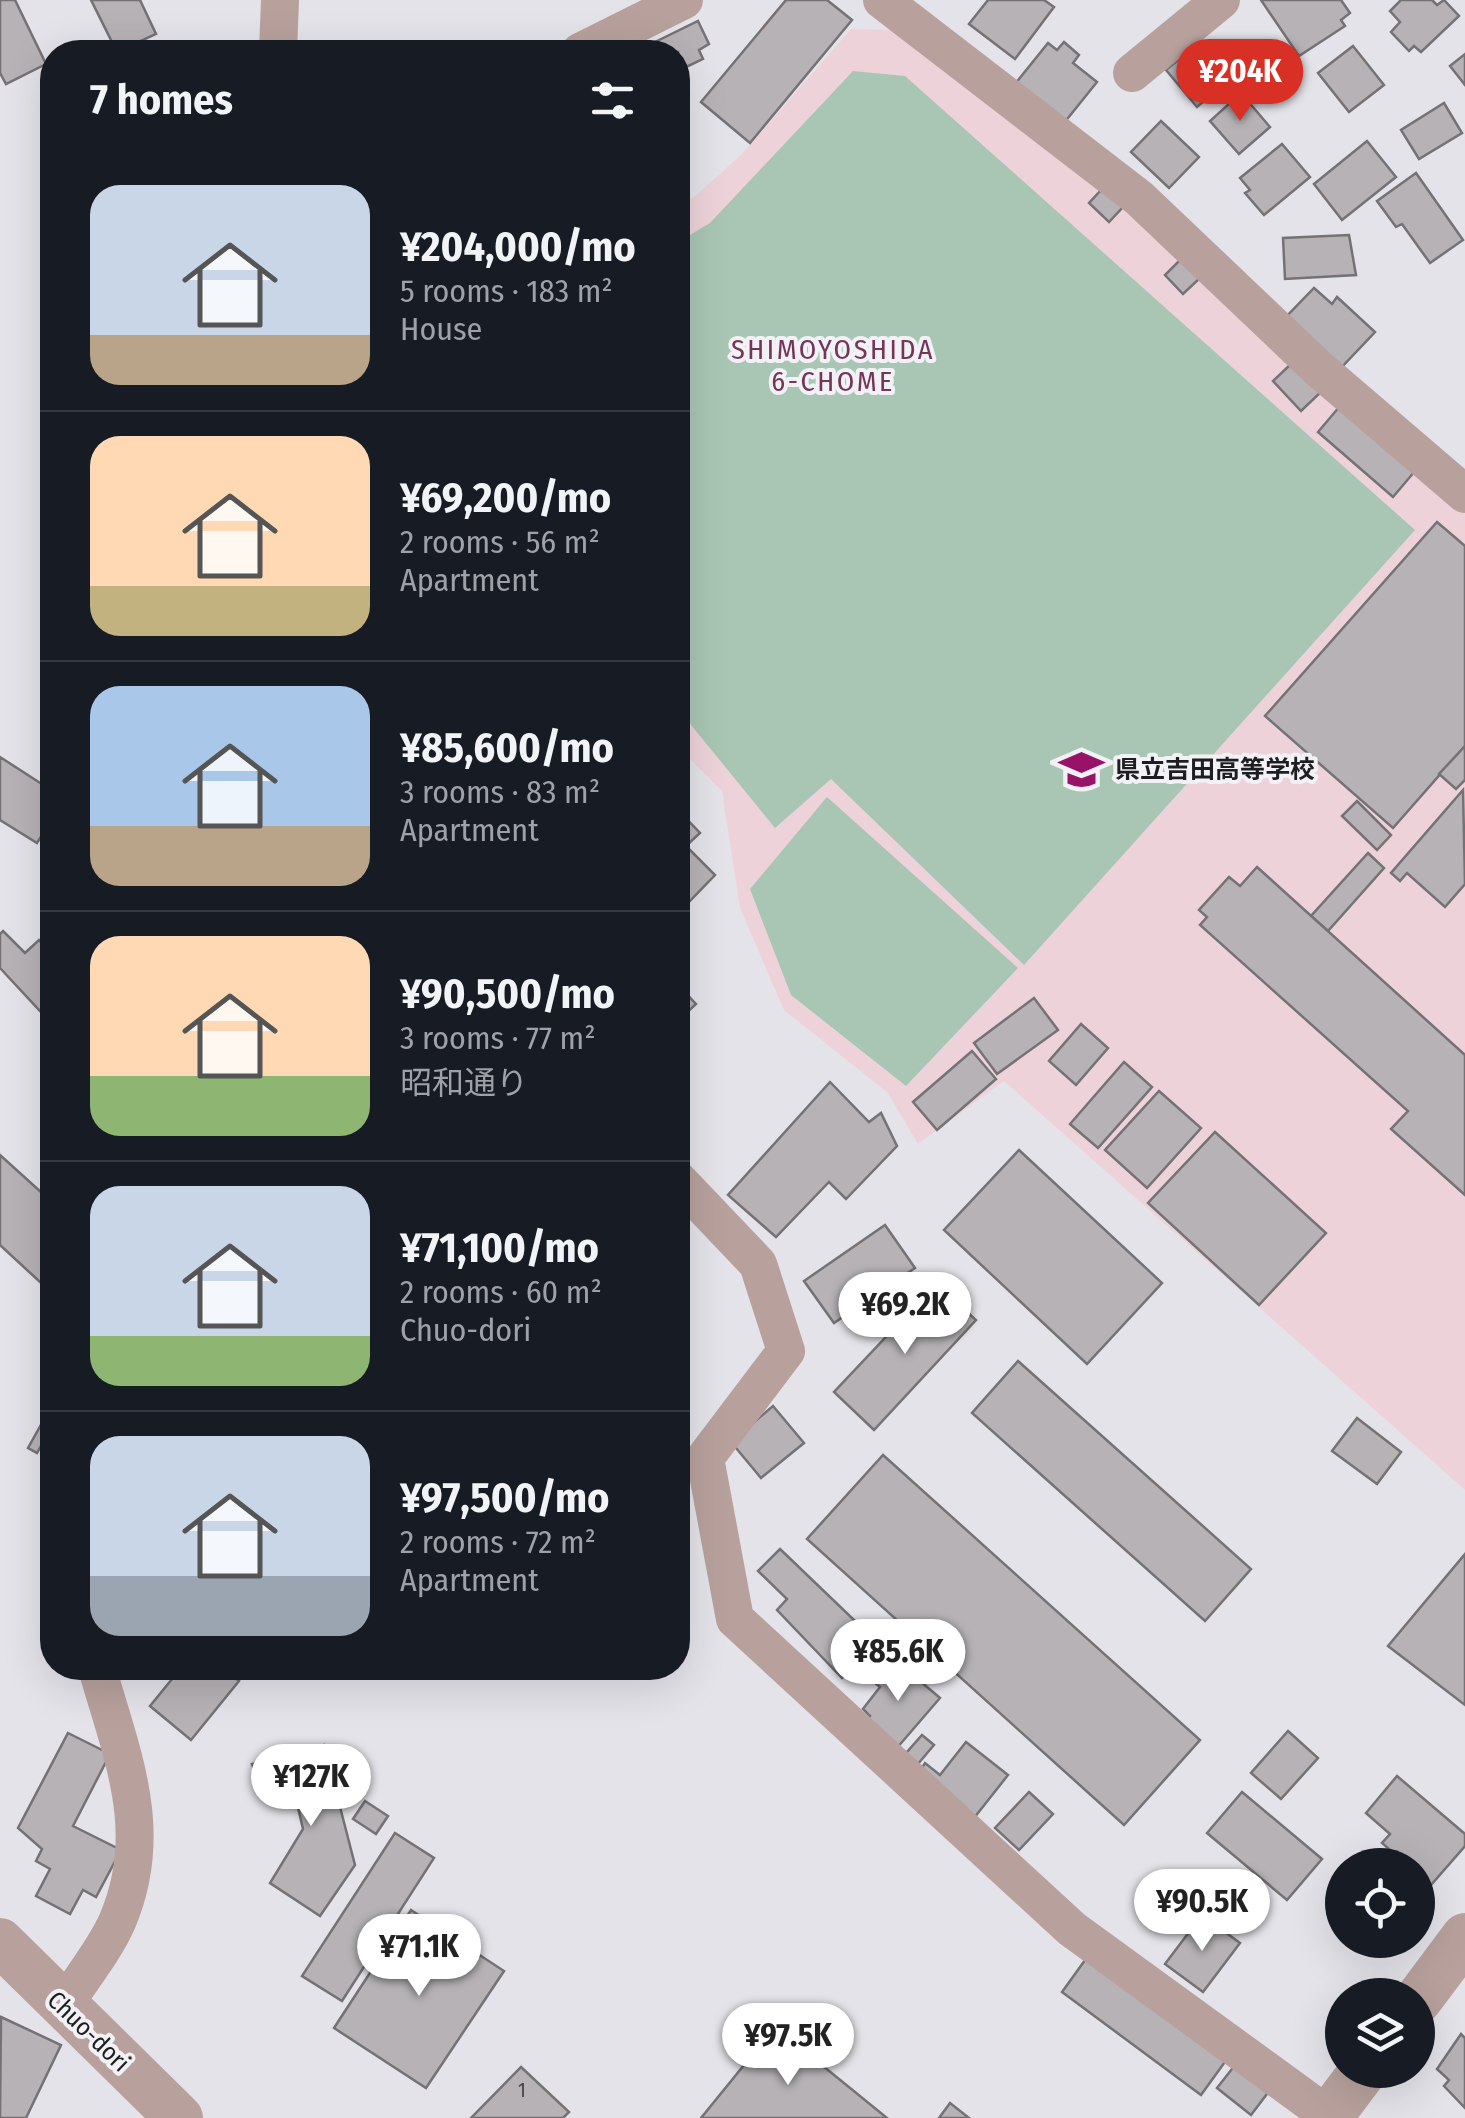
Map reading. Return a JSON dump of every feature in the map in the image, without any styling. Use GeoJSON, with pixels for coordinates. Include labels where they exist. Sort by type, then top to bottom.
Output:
{"type":"FeatureCollection","features":[{"type":"Feature","properties":{"kind":"street"},"geometry":{"type":"LineString","coordinates":[[278,40],[280,0]]}},
{"type":"Feature","properties":{"kind":"street"},"geometry":{"type":"LineString","coordinates":[[604,40],[684,0]]}},
{"type":"Feature","properties":{"kind":"street"},"geometry":{"type":"LineString","coordinates":[[882,0],[1139,198],[1319,369],[1465,494]]}},
{"type":"Feature","properties":{"kind":"street"},"geometry":{"type":"LineString","coordinates":[[1132,73],[1221,0]]}},
{"type":"Feature","properties":{"kind":"street"},"geometry":{"type":"LineString","coordinates":[[690,1193],[758,1264],[786,1350],[705,1458],[735,1619],[1072,1929],[1328,2117],[1350,2088]]}},
{"type":"Feature","properties":{"kind":"street"},"geometry":{"type":"LineString","coordinates":[[63,2007],[116,1924],[137,1860],[136,1804],[100,1680]]}},
{"type":"Feature","properties":{"kind":"street"},"geometry":{"type":"LineString","coordinates":[[1434,1978],[1465,1937]]}},
{"type":"Feature","properties":{"kind":"street","name":"Chuo-dori"},"geometry":{"type":"LineString","coordinates":[[0,1942],[179,2118]]}},
{"type":"Feature","properties":{"kind":"shaded area","name":"県立吉田高等学校"},"geometry":{"type":"Polygon","coordinates":[[[851,29],[901,30],[1107,187],[1465,514],[1465,1490],[1004,1081],[918,1144],[888,1093],[784,1010],[740,908],[722,791],[690,759],[690,199],[742,154],[851,29]]]}},
{"type":"Feature","properties":{"kind":"green space"},"geometry":{"type":"Polygon","coordinates":[[[853,71],[905,76],[1415,530],[1024,965],[831,779],[775,828],[690,724],[690,235],[710,223],[853,71]]]}},
{"type":"Feature","properties":{"kind":"green space"},"geometry":{"type":"Polygon","coordinates":[[[827,797],[1018,968],[906,1086],[791,995],[750,889],[827,797]]]}},
{"type":"Feature","properties":{"kind":"building"},"geometry":{"type":"Polygon","coordinates":[[[0,0],[15,0],[40,52],[40,67],[6,84],[0,73],[0,0]]]}},
{"type":"Feature","properties":{"kind":"building"},"geometry":{"type":"Polygon","coordinates":[[[91,0],[140,0],[156,34],[143,40],[111,40],[91,0]]]}},
{"type":"Feature","properties":{"kind":"building"},"geometry":{"type":"Polygon","coordinates":[[[786,0],[827,0],[852,20],[750,143],[701,102],[786,0]]]}},
{"type":"Feature","properties":{"kind":"building"},"geometry":{"type":"Polygon","coordinates":[[[988,0],[1044,0],[1054,7],[1015,59],[969,24],[988,0]]]}},
{"type":"Feature","properties":{"kind":"building"},"geometry":{"type":"Polygon","coordinates":[[[1261,0],[1341,0],[1350,13],[1341,20],[1345,26],[1299,56],[1261,0]]]}},
{"type":"Feature","properties":{"kind":"building"},"geometry":{"type":"Polygon","coordinates":[[[1401,0],[1432,0],[1437,5],[1444,0],[1459,16],[1421,52],[1414,46],[1409,51],[1391,32],[1400,22],[1390,11],[1401,0]]]}},
{"type":"Feature","properties":{"kind":"building"},"geometry":{"type":"Polygon","coordinates":[[[698,21],[709,44],[699,50],[703,59],[690,65],[690,40],[659,40],[698,21]]]}},
{"type":"Feature","properties":{"kind":"building"},"geometry":{"type":"Polygon","coordinates":[[[1064,42],[1079,55],[1073,63],[1097,82],[1064,123],[1015,84],[1048,43],[1057,50],[1064,42]]]}},
{"type":"Feature","properties":{"kind":"building"},"geometry":{"type":"Polygon","coordinates":[[[1199,43],[1229,80],[1197,107],[1166,70],[1199,43]]]}},
{"type":"Feature","properties":{"kind":"building"},"geometry":{"type":"Polygon","coordinates":[[[1353,46],[1384,85],[1349,112],[1318,73],[1353,46]]]}},
{"type":"Feature","properties":{"kind":"building"},"geometry":{"type":"Polygon","coordinates":[[[1465,54],[1465,85],[1450,66],[1465,54]]]}},
{"type":"Feature","properties":{"kind":"building"},"geometry":{"type":"Polygon","coordinates":[[[1241,93],[1270,127],[1239,154],[1210,121],[1241,93]]]}},
{"type":"Feature","properties":{"kind":"building"},"geometry":{"type":"Polygon","coordinates":[[[1444,103],[1462,133],[1419,159],[1401,130],[1444,103]]]}},
{"type":"Feature","properties":{"kind":"building"},"geometry":{"type":"Polygon","coordinates":[[[1161,121],[1199,157],[1169,188],[1131,152],[1161,121]]]}},
{"type":"Feature","properties":{"kind":"building"},"geometry":{"type":"Polygon","coordinates":[[[1367,141],[1396,177],[1342,220],[1314,184],[1367,141]]]}},
{"type":"Feature","properties":{"kind":"building"},"geometry":{"type":"Polygon","coordinates":[[[1282,144],[1310,177],[1264,215],[1245,193],[1250,190],[1240,178],[1282,144]]]}},
{"type":"Feature","properties":{"kind":"building"},"geometry":{"type":"Polygon","coordinates":[[[1416,173],[1463,240],[1430,263],[1402,224],[1396,227],[1377,201],[1416,173]]]}},
{"type":"Feature","properties":{"kind":"building"},"geometry":{"type":"Polygon","coordinates":[[[1103,188],[1123,207],[1109,222],[1089,203],[1103,188]]]}},
{"type":"Feature","properties":{"kind":"building"},"geometry":{"type":"Polygon","coordinates":[[[1349,235],[1356,275],[1285,279],[1283,238],[1349,235]]]}},
{"type":"Feature","properties":{"kind":"building"},"geometry":{"type":"Polygon","coordinates":[[[1181,259],[1200,278],[1183,294],[1165,275],[1181,259]]]}},
{"type":"Feature","properties":{"kind":"building"},"geometry":{"type":"Polygon","coordinates":[[[1314,288],[1332,304],[1337,297],[1375,332],[1339,370],[1284,319],[1314,288]]]}},
{"type":"Feature","properties":{"kind":"building"},"geometry":{"type":"Polygon","coordinates":[[[1293,362],[1321,392],[1301,411],[1273,381],[1293,362]]]}},
{"type":"Feature","properties":{"kind":"building"},"geometry":{"type":"Polygon","coordinates":[[[1340,406],[1415,471],[1393,497],[1318,432],[1340,406]]]}},
{"type":"Feature","properties":{"kind":"building"},"geometry":{"type":"Polygon","coordinates":[[[1437,522],[1465,546],[1465,746],[1393,828],[1265,716],[1437,522]]]}},
{"type":"Feature","properties":{"kind":"building"},"geometry":{"type":"Polygon","coordinates":[[[1465,746],[1465,780],[1456,789],[1439,774],[1465,746]]]}},
{"type":"Feature","properties":{"kind":"building"},"geometry":{"type":"Polygon","coordinates":[[[0,757],[40,783],[40,838],[37,843],[0,820],[0,757]]]}},
{"type":"Feature","properties":{"kind":"building"},"geometry":{"type":"Polygon","coordinates":[[[1463,790],[1465,884],[1445,907],[1407,873],[1400,881],[1391,873],[1463,790]]]}},
{"type":"Feature","properties":{"kind":"building"},"geometry":{"type":"Polygon","coordinates":[[[1357,801],[1391,835],[1377,850],[1342,816],[1357,801]]]}},
{"type":"Feature","properties":{"kind":"building"},"geometry":{"type":"Polygon","coordinates":[[[690,823],[700,833],[690,842],[690,823]]]}},
{"type":"Feature","properties":{"kind":"building"},"geometry":{"type":"Polygon","coordinates":[[[690,850],[715,875],[690,901],[690,850]]]}},
{"type":"Feature","properties":{"kind":"building"},"geometry":{"type":"Polygon","coordinates":[[[1368,853],[1384,868],[1328,931],[1311,916],[1368,853]]]}},
{"type":"Feature","properties":{"kind":"building"},"geometry":{"type":"Polygon","coordinates":[[[1257,867],[1465,1055],[1465,1195],[1391,1129],[1408,1111],[1200,925],[1207,917],[1199,910],[1229,877],[1240,886],[1257,867]]]}},
{"type":"Feature","properties":{"kind":"building"},"geometry":{"type":"Polygon","coordinates":[[[3,931],[25,953],[40,941],[40,1011],[0,968],[3,931]]]}},
{"type":"Feature","properties":{"kind":"building"},"geometry":{"type":"Polygon","coordinates":[[[1034,998],[1058,1030],[997,1074],[974,1043],[1034,998]]]}},
{"type":"Feature","properties":{"kind":"building"},"geometry":{"type":"Polygon","coordinates":[[[1081,1024],[1108,1048],[1076,1085],[1049,1061],[1081,1024]]]}},
{"type":"Feature","properties":{"kind":"building"},"geometry":{"type":"Polygon","coordinates":[[[972,1051],[996,1079],[937,1130],[913,1102],[972,1051]]]}},
{"type":"Feature","properties":{"kind":"building"},"geometry":{"type":"Polygon","coordinates":[[[1124,1062],[1152,1087],[1098,1148],[1070,1124],[1124,1062]]]}},
{"type":"Feature","properties":{"kind":"building"},"geometry":{"type":"Polygon","coordinates":[[[830,1082],[869,1122],[881,1113],[897,1146],[846,1199],[829,1182],[776,1237],[728,1195],[830,1082]]]}},
{"type":"Feature","properties":{"kind":"building"},"geometry":{"type":"Polygon","coordinates":[[[1159,1091],[1201,1128],[1147,1188],[1105,1150],[1159,1091]]]}},
{"type":"Feature","properties":{"kind":"building"},"geometry":{"type":"Polygon","coordinates":[[[1215,1132],[1326,1233],[1259,1305],[1148,1203],[1215,1132]]]}},
{"type":"Feature","properties":{"kind":"building"},"geometry":{"type":"Polygon","coordinates":[[[1019,1150],[1162,1283],[1087,1364],[944,1230],[1019,1150]]]}},
{"type":"Feature","properties":{"kind":"building"},"geometry":{"type":"Polygon","coordinates":[[[0,1155],[40,1191],[40,1282],[0,1245],[0,1155]]]}},
{"type":"Feature","properties":{"kind":"building"},"geometry":{"type":"Polygon","coordinates":[[[885,1225],[915,1268],[834,1323],[804,1281],[885,1225]]]}},
{"type":"Feature","properties":{"kind":"building"},"geometry":{"type":"Polygon","coordinates":[[[936,1284],[976,1320],[874,1430],[834,1392],[936,1284]]]}},
{"type":"Feature","properties":{"kind":"building"},"geometry":{"type":"Polygon","coordinates":[[[1018,1361],[1251,1569],[1205,1621],[972,1413],[1018,1361]]]}},
{"type":"Feature","properties":{"kind":"building"},"geometry":{"type":"Polygon","coordinates":[[[773,1406],[804,1443],[761,1478],[731,1442],[773,1406]]]}},
{"type":"Feature","properties":{"kind":"building"},"geometry":{"type":"Polygon","coordinates":[[[1357,1418],[1401,1452],[1377,1484],[1332,1451],[1357,1418]]]}},
{"type":"Feature","properties":{"kind":"building"},"geometry":{"type":"Polygon","coordinates":[[[40,1426],[37,1453],[28,1448],[40,1426]]]}},
{"type":"Feature","properties":{"kind":"building"},"geometry":{"type":"Polygon","coordinates":[[[883,1455],[1200,1740],[1124,1825],[807,1539],[883,1455]]]}},
{"type":"Feature","properties":{"kind":"building"},"geometry":{"type":"Polygon","coordinates":[[[780,1549],[877,1642],[842,1678],[777,1610],[787,1599],[758,1571],[780,1549]]]}},
{"type":"Feature","properties":{"kind":"building"},"geometry":{"type":"Polygon","coordinates":[[[1465,1554],[1465,1705],[1388,1646],[1465,1554]]]}},
{"type":"Feature","properties":{"kind":"building"},"geometry":{"type":"Polygon","coordinates":[[[894,1659],[940,1698],[896,1749],[865,1722],[870,1716],[863,1709],[880,1687],[874,1682],[894,1659]]]}},
{"type":"Feature","properties":{"kind":"building"},"geometry":{"type":"Polygon","coordinates":[[[171,1680],[239,1681],[191,1740],[150,1706],[171,1680]]]}},
{"type":"Feature","properties":{"kind":"building"},"geometry":{"type":"Polygon","coordinates":[[[1288,1731],[1318,1758],[1281,1799],[1251,1773],[1288,1731]]]}},
{"type":"Feature","properties":{"kind":"building"},"geometry":{"type":"Polygon","coordinates":[[[68,1733],[110,1754],[73,1826],[121,1850],[96,1897],[83,1890],[70,1914],[36,1896],[50,1869],[36,1861],[42,1849],[18,1828],[68,1733]]]}},
{"type":"Feature","properties":{"kind":"building"},"geometry":{"type":"Polygon","coordinates":[[[922,1735],[934,1745],[912,1771],[900,1760],[922,1735]]]}},
{"type":"Feature","properties":{"kind":"building"},"geometry":{"type":"Polygon","coordinates":[[[966,1742],[1008,1775],[974,1818],[918,1774],[925,1763],[940,1775],[966,1742]]]}},
{"type":"Feature","properties":{"kind":"building"},"geometry":{"type":"Polygon","coordinates":[[[324,1745],[355,1865],[320,1916],[270,1883],[303,1829],[292,1781],[261,1789],[252,1764],[324,1745]]]}},
{"type":"Feature","properties":{"kind":"building"},"geometry":{"type":"Polygon","coordinates":[[[1397,1776],[1465,1834],[1465,1846],[1435,1880],[1435,1848],[1388,1848],[1382,1843],[1390,1834],[1366,1813],[1397,1776]]]}},
{"type":"Feature","properties":{"kind":"building"},"geometry":{"type":"Polygon","coordinates":[[[1029,1792],[1053,1814],[1019,1850],[995,1828],[1029,1792]]]}},
{"type":"Feature","properties":{"kind":"building"},"geometry":{"type":"Polygon","coordinates":[[[1242,1792],[1322,1859],[1287,1900],[1207,1833],[1242,1792]]]}},
{"type":"Feature","properties":{"kind":"building"},"geometry":{"type":"Polygon","coordinates":[[[365,1801],[388,1816],[376,1834],[353,1819],[365,1801]]]}},
{"type":"Feature","properties":{"kind":"building"},"geometry":{"type":"Polygon","coordinates":[[[395,1833],[434,1858],[342,2001],[302,1976],[395,1833]]]}},
{"type":"Feature","properties":{"kind":"building"},"geometry":{"type":"Polygon","coordinates":[[[411,1910],[504,1971],[426,2088],[334,2028],[411,1910]]]}},
{"type":"Feature","properties":{"kind":"building"},"geometry":{"type":"Polygon","coordinates":[[[1202,1915],[1240,1943],[1203,1992],[1165,1964],[1202,1915]]]}},
{"type":"Feature","properties":{"kind":"building"},"geometry":{"type":"Polygon","coordinates":[[[1088,1956],[1227,2059],[1201,2095],[1062,1992],[1088,1956]]]}},
{"type":"Feature","properties":{"kind":"building"},"geometry":{"type":"Polygon","coordinates":[[[1,2017],[61,2045],[26,2118],[0,2118],[1,2017]]]}},
{"type":"Feature","properties":{"kind":"building"},"geometry":{"type":"Polygon","coordinates":[[[775,2027],[887,2118],[701,2118],[775,2027]]]}},
{"type":"Feature","properties":{"kind":"building"},"geometry":{"type":"Polygon","coordinates":[[[1461,2034],[1465,2038],[1465,2108],[1444,2086],[1449,2080],[1437,2069],[1461,2034]]]}},
{"type":"Feature","properties":{"kind":"building"},"geometry":{"type":"Polygon","coordinates":[[[1239,2060],[1273,2086],[1251,2115],[1217,2088],[1239,2060]]]}},
{"type":"Feature","properties":{"kind":"building"},"geometry":{"type":"Polygon","coordinates":[[[521,2067],[569,2112],[563,2118],[471,2118],[521,2067]]]}},
{"type":"Feature","properties":{"kind":"building"},"geometry":{"type":"Polygon","coordinates":[[[950,2103],[969,2118],[939,2118],[950,2103]]]}},
{"type":"Feature","properties":{"kind":"place","name":"県立吉田高等学校"},"geometry":{"type":"Point","coordinates":[1082,769]}},
{"type":"Feature","properties":{"kind":"district","name":"SHIMOYOSHIDA 6-CHOME"},"geometry":{"type":"Point","coordinates":[833,365]}}]}
